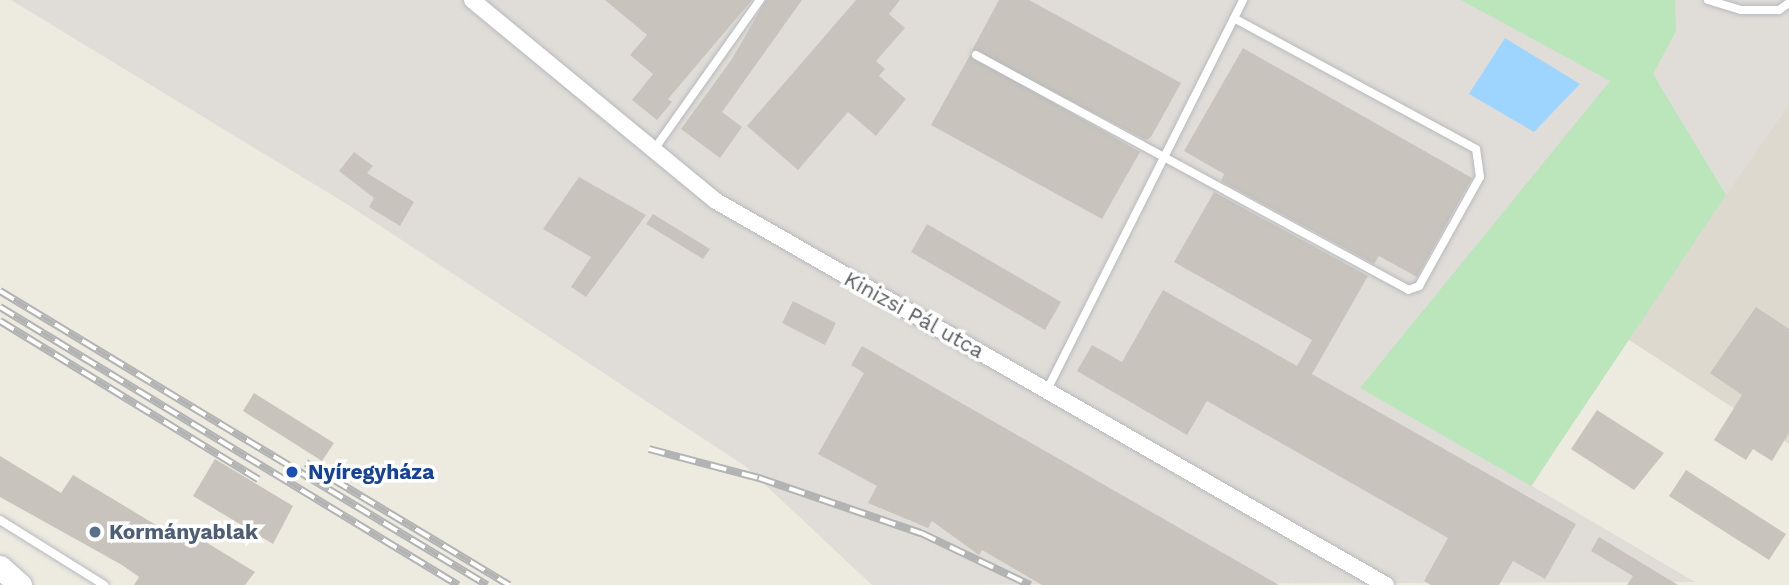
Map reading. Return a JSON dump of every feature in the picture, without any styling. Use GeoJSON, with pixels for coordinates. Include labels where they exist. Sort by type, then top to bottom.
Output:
{"type":"FeatureCollection","features":[{"type":"Feature","properties":{"kind":"main road"},"geometry":{"type":"LineString","coordinates":[[0,567],[20,585]]}},
{"type":"Feature","properties":{"kind":"street","name":"Kinizsi Pál utca"},"geometry":{"type":"LineString","coordinates":[[472,0],[653,151],[753,224],[1386,585]]}},
{"type":"Feature","properties":{"kind":"lane"},"geometry":{"type":"LineString","coordinates":[[653,151],[760,0]]}},
{"type":"Feature","properties":{"kind":"lane"},"geometry":{"type":"LineString","coordinates":[[1047,390],[1243,0]]}},
{"type":"Feature","properties":{"kind":"lane"},"geometry":{"type":"LineString","coordinates":[[1708,0],[1741,10],[1779,10],[1789,3]]}},
{"type":"Feature","properties":{"kind":"lane"},"geometry":{"type":"LineString","coordinates":[[976,55],[1408,290],[1419,286],[1480,177],[1476,149],[1234,18]]}},
{"type":"Feature","properties":{"kind":"lane"},"geometry":{"type":"LineString","coordinates":[[0,520],[104,585]]}},
{"type":"Feature","properties":{"kind":"shaded area"},"geometry":{"type":"Polygon","coordinates":[[[11,0],[1789,0],[1789,104],[1626,338],[1532,486],[1695,582],[872,585],[745,466],[350,206],[11,0]]]}},
{"type":"Feature","properties":{"kind":"shaded area"},"geometry":{"type":"Polygon","coordinates":[[[1789,104],[1789,444],[1626,338],[1789,104]]]}},
{"type":"Feature","properties":{"kind":"green space"},"geometry":{"type":"Polygon","coordinates":[[[1461,0],[1675,0],[1676,31],[1653,74],[1726,195],[1531,486],[1360,388],[1610,81],[1461,0]]]}},
{"type":"Feature","properties":{"kind":"water"},"geometry":{"type":"Polygon","coordinates":[[[1505,38],[1580,84],[1534,132],[1469,94],[1505,38]]]}},
{"type":"Feature","properties":{"kind":"building"},"geometry":{"type":"Polygon","coordinates":[[[605,0],[752,0],[668,99],[672,102],[657,120],[632,100],[653,74],[630,55],[647,35],[605,0]]]}},
{"type":"Feature","properties":{"kind":"building"},"geometry":{"type":"Polygon","coordinates":[[[766,0],[802,0],[722,112],[742,127],[720,158],[681,129],[732,59],[766,0]]]}},
{"type":"Feature","properties":{"kind":"building"},"geometry":{"type":"Polygon","coordinates":[[[856,0],[900,0],[889,14],[905,28],[876,61],[885,69],[879,76],[906,99],[876,136],[848,112],[798,170],[747,126],[856,0]]]}},
{"type":"Feature","properties":{"kind":"building"},"geometry":{"type":"Polygon","coordinates":[[[999,0],[1029,0],[1181,83],[1151,137],[1146,140],[972,50],[999,0]]]}},
{"type":"Feature","properties":{"kind":"building"},"geometry":{"type":"Polygon","coordinates":[[[1243,48],[1472,178],[1417,277],[1379,256],[1374,264],[1221,181],[1224,174],[1184,151],[1243,48]]]}},
{"type":"Feature","properties":{"kind":"building"},"geometry":{"type":"Polygon","coordinates":[[[970,55],[1140,152],[1102,219],[931,125],[970,55]]]}},
{"type":"Feature","properties":{"kind":"building"},"geometry":{"type":"Polygon","coordinates":[[[354,152],[373,166],[367,173],[414,202],[400,226],[369,207],[374,198],[339,171],[354,152]]]}},
{"type":"Feature","properties":{"kind":"building"},"geometry":{"type":"Polygon","coordinates":[[[579,177],[646,215],[586,297],[571,287],[591,257],[543,229],[579,177]]]}},
{"type":"Feature","properties":{"kind":"building"},"geometry":{"type":"Polygon","coordinates":[[[1214,192],[1368,276],[1312,374],[1576,524],[1545,579],[1513,561],[1499,585],[1431,585],[1424,581],[1448,538],[1207,401],[1187,435],[1077,371],[1092,345],[1122,362],[1163,290],[1297,366],[1312,340],[1174,262],[1214,192]]]}},
{"type":"Feature","properties":{"kind":"building"},"geometry":{"type":"Polygon","coordinates":[[[653,214],[710,249],[703,259],[646,224],[653,214]]]}},
{"type":"Feature","properties":{"kind":"building"},"geometry":{"type":"Polygon","coordinates":[[[927,224],[1061,302],[1045,330],[911,252],[927,224]]]}},
{"type":"Feature","properties":{"kind":"building"},"geometry":{"type":"Polygon","coordinates":[[[793,301],[836,323],[825,345],[782,323],[793,301]]]}},
{"type":"Feature","properties":{"kind":"building"},"geometry":{"type":"Polygon","coordinates":[[[1756,307],[1789,329],[1789,433],[1772,461],[1753,449],[1746,460],[1714,440],[1742,395],[1710,373],[1756,307]]]}},
{"type":"Feature","properties":{"kind":"building"},"geometry":{"type":"Polygon","coordinates":[[[862,346],[1279,585],[1042,585],[982,550],[979,555],[932,521],[928,528],[868,503],[877,486],[818,454],[864,373],[851,365],[862,346]]]}},
{"type":"Feature","properties":{"kind":"building"},"geometry":{"type":"Polygon","coordinates":[[[254,393],[334,443],[322,461],[243,411],[254,393]]]}},
{"type":"Feature","properties":{"kind":"building"},"geometry":{"type":"Polygon","coordinates":[[[1597,410],[1664,453],[1634,490],[1571,449],[1597,410]]]}},
{"type":"Feature","properties":{"kind":"building"},"geometry":{"type":"Polygon","coordinates":[[[0,456],[61,493],[73,475],[171,534],[176,524],[255,572],[245,585],[134,585],[139,577],[122,565],[0,497],[0,456]]]}},
{"type":"Feature","properties":{"kind":"building"},"geometry":{"type":"Polygon","coordinates":[[[215,459],[293,506],[273,544],[193,496],[215,459]]]}},
{"type":"Feature","properties":{"kind":"building"},"geometry":{"type":"Polygon","coordinates":[[[1686,470],[1786,534],[1769,560],[1669,496],[1686,470]]]}},
{"type":"Feature","properties":{"kind":"building"},"geometry":{"type":"Polygon","coordinates":[[[1599,537],[1678,585],[1627,585],[1633,576],[1591,551],[1599,537]]]}},
{"type":"Feature","properties":{"kind":"railway"},"geometry":{"type":"LineString","coordinates":[[0,291],[487,585]]}},
{"type":"Feature","properties":{"kind":"railway"},"geometry":{"type":"LineString","coordinates":[[0,307],[458,585]]}},
{"type":"Feature","properties":{"kind":"railway"},"geometry":{"type":"LineString","coordinates":[[0,321],[258,479]]}},
{"type":"Feature","properties":{"kind":"railway"},"geometry":{"type":"LineString","coordinates":[[649,449],[759,478],[921,533],[1030,585]]}},
{"type":"Feature","properties":{"kind":"railway"},"geometry":{"type":"LineString","coordinates":[[306,463],[509,585]]}},
{"type":"Feature","properties":{"kind":"place","name":"Nyíregyháza"},"geometry":{"type":"Point","coordinates":[292,472]}},
{"type":"Feature","properties":{"kind":"place","name":"Kormányablak"},"geometry":{"type":"Point","coordinates":[95,532]}}]}
